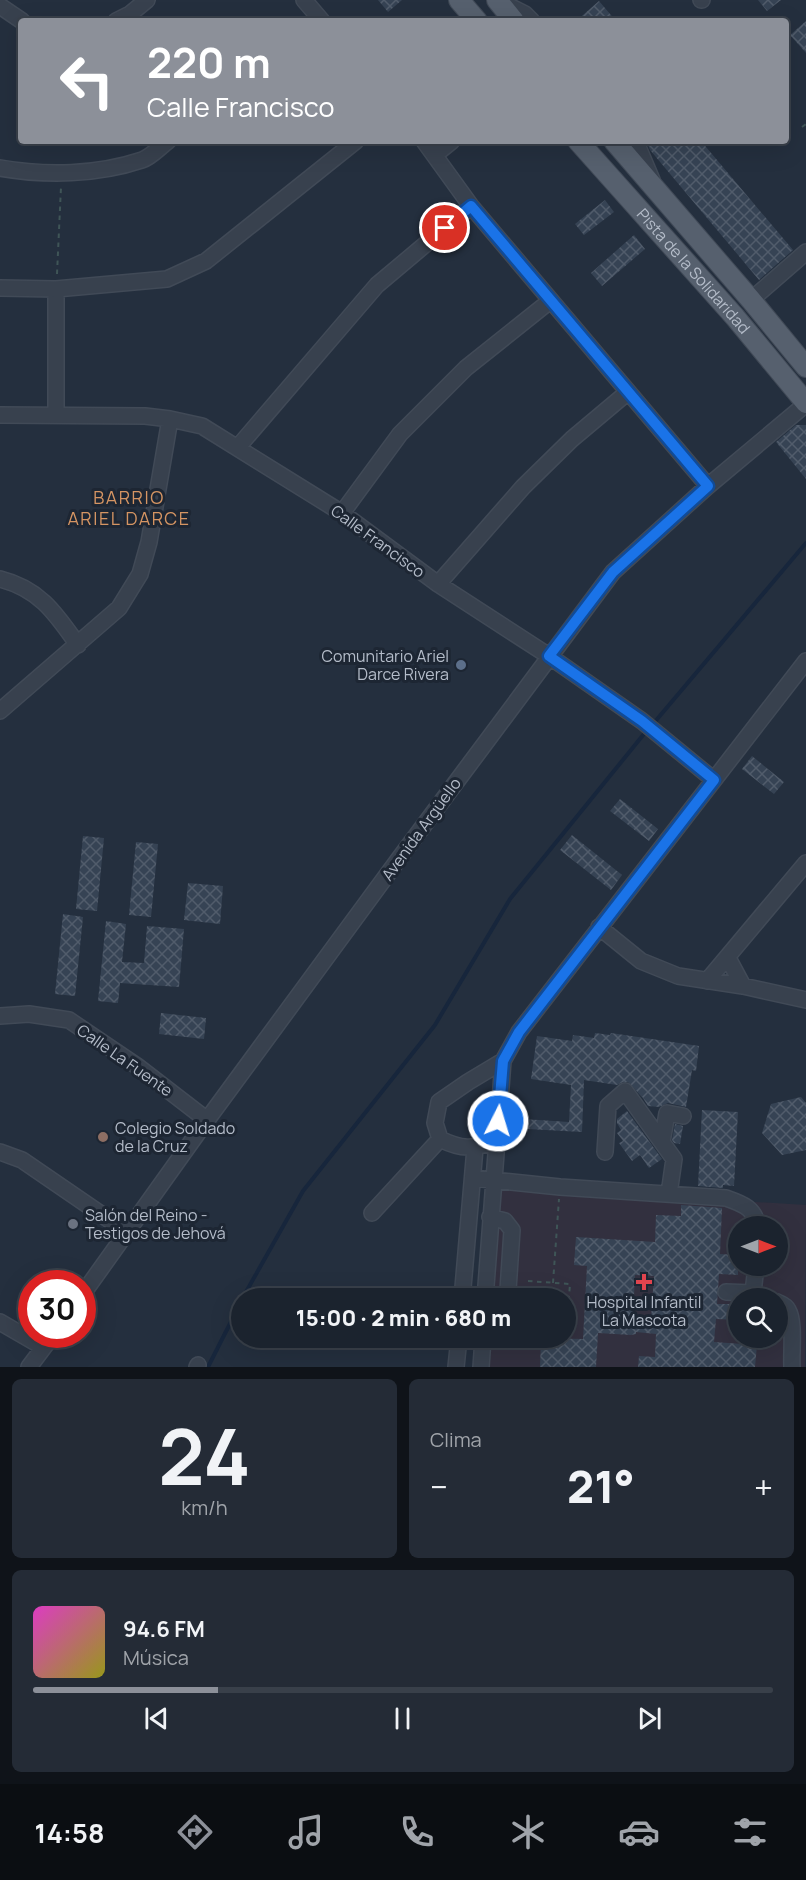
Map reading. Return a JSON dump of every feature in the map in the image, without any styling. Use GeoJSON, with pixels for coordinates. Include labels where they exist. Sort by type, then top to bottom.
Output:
{"type":"FeatureCollection","features":[{"type":"Feature","properties":{"kind":"main road"},"geometry":{"type":"LineString","coordinates":[[459,0],[474,18]]}},
{"type":"Feature","properties":{"kind":"main road"},"geometry":{"type":"LineString","coordinates":[[497,0],[512,18]]}},
{"type":"Feature","properties":{"kind":"main road","name":"Pista de la Solidaridad"},"geometry":{"type":"LineString","coordinates":[[581,144],[735,317],[806,404]]}},
{"type":"Feature","properties":{"kind":"main road","name":"Pista de la Solidaridad"},"geometry":{"type":"LineString","coordinates":[[616,144],[806,367]]}},
{"type":"Feature","properties":{"kind":"street"},"geometry":{"type":"LineString","coordinates":[[122,18],[147,0]]}},
{"type":"Feature","properties":{"kind":"street"},"geometry":{"type":"LineString","coordinates":[[304,0],[318,18]]}},
{"type":"Feature","properties":{"kind":"street"},"geometry":{"type":"LineString","coordinates":[[497,0],[529,18]]}},
{"type":"Feature","properties":{"kind":"street"},"geometry":{"type":"LineString","coordinates":[[0,6],[18,18]]}},
{"type":"Feature","properties":{"kind":"street"},"geometry":{"type":"LineString","coordinates":[[0,168],[32,173],[89,171],[144,159],[164,144]]}},
{"type":"Feature","properties":{"kind":"street"},"geometry":{"type":"LineString","coordinates":[[0,288],[56,289],[167,279],[206,261],[352,144]]}},
{"type":"Feature","properties":{"kind":"street"},"geometry":{"type":"LineString","coordinates":[[427,144],[471,206],[708,486]]}},
{"type":"Feature","properties":{"kind":"street"},"geometry":{"type":"LineString","coordinates":[[436,154],[448,144]]}},
{"type":"Feature","properties":{"kind":"street"},"geometry":{"type":"LineString","coordinates":[[636,144],[656,192]]}},
{"type":"Feature","properties":{"kind":"street"},"geometry":{"type":"LineString","coordinates":[[238,447],[377,285],[471,206]]}},
{"type":"Feature","properties":{"kind":"street"},"geometry":{"type":"LineString","coordinates":[[751,300],[806,252]]}},
{"type":"Feature","properties":{"kind":"street"},"geometry":{"type":"LineString","coordinates":[[56,289],[56,415]]}},
{"type":"Feature","properties":{"kind":"street"},"geometry":{"type":"LineString","coordinates":[[342,513],[400,434],[466,368],[550,301]]}},
{"type":"Feature","properties":{"kind":"street"},"geometry":{"type":"LineString","coordinates":[[438,584],[523,487],[572,438],[628,392]]}},
{"type":"Feature","properties":{"kind":"street","name":"Avenida Argüello"},"geometry":{"type":"LineString","coordinates":[[96,1275],[207,1120],[613,572],[708,486],[806,404]]}},
{"type":"Feature","properties":{"kind":"street","name":"Calle Francisco"},"geometry":{"type":"LineString","coordinates":[[0,415],[145,416],[202,426],[342,513],[438,584],[549,656],[642,721],[714,780]]}},
{"type":"Feature","properties":{"kind":"street"},"geometry":{"type":"LineString","coordinates":[[0,711],[119,608],[140,574],[150,542],[170,419]]}},
{"type":"Feature","properties":{"kind":"street"},"geometry":{"type":"LineString","coordinates":[[0,579],[28,589],[53,609],[78,645]]}},
{"type":"Feature","properties":{"kind":"street"},"geometry":{"type":"LineString","coordinates":[[486,1288],[503,1061],[519,1032],[806,661]]}},
{"type":"Feature","properties":{"kind":"street"},"geometry":{"type":"LineString","coordinates":[[707,981],[806,863]]}},
{"type":"Feature","properties":{"kind":"street"},"geometry":{"type":"LineString","coordinates":[[599,927],[641,961],[678,976],[743,986],[806,1000]]}},
{"type":"Feature","properties":{"kind":"street"},"geometry":{"type":"LineString","coordinates":[[728,958],[743,986]]}},
{"type":"Feature","properties":{"kind":"street","name":"Calle La Fuente"},"geometry":{"type":"LineString","coordinates":[[0,1016],[29,1014],[69,1020],[137,1066],[207,1120]]}},
{"type":"Feature","properties":{"kind":"street"},"geometry":{"type":"LineString","coordinates":[[496,1141],[475,1148],[453,1145],[440,1139],[435,1122],[439,1102],[503,1061]]}},
{"type":"Feature","properties":{"kind":"street"},"geometry":{"type":"LineString","coordinates":[[605,1152],[608,1106],[625,1091],[674,1159],[669,1194]]}},
{"type":"Feature","properties":{"kind":"street"},"geometry":{"type":"LineString","coordinates":[[638,1109],[683,1116]]}},
{"type":"Feature","properties":{"kind":"street"},"geometry":{"type":"LineString","coordinates":[[662,1142],[667,1113]]}},
{"type":"Feature","properties":{"kind":"street"},"geometry":{"type":"LineString","coordinates":[[372,1213],[440,1139]]}},
{"type":"Feature","properties":{"kind":"street"},"geometry":{"type":"LineString","coordinates":[[463,1288],[475,1148]]}},
{"type":"Feature","properties":{"kind":"street"},"geometry":{"type":"LineString","coordinates":[[0,1152],[22,1160],[127,1232]]}},
{"type":"Feature","properties":{"kind":"street"},"geometry":{"type":"LineString","coordinates":[[473,1178],[560,1187],[726,1198],[748,1206],[755,1216]]}},
{"type":"Feature","properties":{"kind":"street"},"geometry":{"type":"LineString","coordinates":[[490,1217],[505,1221],[512,1230],[508,1288]]}},
{"type":"Feature","properties":{"kind":"street"},"geometry":{"type":"LineString","coordinates":[[788,1310],[792,1322],[792,1367]]}},
{"type":"Feature","properties":{"kind":"street"},"geometry":{"type":"LineString","coordinates":[[0,1322],[18,1329]]}},
{"type":"Feature","properties":{"kind":"street"},"geometry":{"type":"LineString","coordinates":[[28,1367],[43,1348]]}},
{"type":"Feature","properties":{"kind":"street"},"geometry":{"type":"LineString","coordinates":[[456,1367],[458,1348]]}},
{"type":"Feature","properties":{"kind":"street"},"geometry":{"type":"LineString","coordinates":[[481,1367],[482,1348]]}},
{"type":"Feature","properties":{"kind":"path"},"geometry":{"type":"LineString","coordinates":[[802,128],[806,124]]}},
{"type":"Feature","properties":{"kind":"path"},"geometry":{"type":"LineString","coordinates":[[56,289],[62,172]]}},
{"type":"Feature","properties":{"kind":"path"},"geometry":{"type":"LineString","coordinates":[[553,1283],[560,1187]]}},
{"type":"Feature","properties":{"kind":"path"},"geometry":{"type":"LineString","coordinates":[[528,1281],[570,1284],[570,1288]]}},
{"type":"Feature","properties":{"kind":"shaded area","name":"Hospital Infantil La Mascota"},"geometry":{"type":"Polygon","coordinates":[[[489,1186],[806,1205],[805,1367],[477,1367],[478,1348],[576,1348],[576,1288],[482,1288],[489,1186]]]}},
{"type":"Feature","properties":{"kind":"building"},"geometry":{"type":"Polygon","coordinates":[[[378,0],[402,0],[388,12],[378,0]]]}},
{"type":"Feature","properties":{"kind":"building"},"geometry":{"type":"Polygon","coordinates":[[[758,0],[781,0],[767,11],[758,0]]]}},
{"type":"Feature","properties":{"kind":"building"},"geometry":{"type":"Polygon","coordinates":[[[599,1],[613,18],[579,18],[599,1]]]}},
{"type":"Feature","properties":{"kind":"building"},"geometry":{"type":"Polygon","coordinates":[[[806,21],[806,53],[790,35],[806,21]]]}},
{"type":"Feature","properties":{"kind":"building"},"geometry":{"type":"Polygon","coordinates":[[[647,144],[704,144],[793,250],[759,280],[647,144]]]}},
{"type":"Feature","properties":{"kind":"building"},"geometry":{"type":"Polygon","coordinates":[[[605,200],[614,212],[584,235],[575,224],[605,200]]]}},
{"type":"Feature","properties":{"kind":"building"},"geometry":{"type":"Polygon","coordinates":[[[634,235],[645,249],[602,286],[591,273],[634,235]]]}},
{"type":"Feature","properties":{"kind":"building"},"geometry":{"type":"Polygon","coordinates":[[[796,425],[806,425],[806,479],[776,442],[796,425]]]}},
{"type":"Feature","properties":{"kind":"building"},"geometry":{"type":"Polygon","coordinates":[[[752,756],[784,782],[774,794],[742,769],[752,756]]]}},
{"type":"Feature","properties":{"kind":"building"},"geometry":{"type":"Polygon","coordinates":[[[620,799],[658,829],[649,841],[610,811],[620,799]]]}},
{"type":"Feature","properties":{"kind":"building"},"geometry":{"type":"Polygon","coordinates":[[[572,835],[622,875],[611,890],[560,850],[572,835]]]}},
{"type":"Feature","properties":{"kind":"building"},"geometry":{"type":"Polygon","coordinates":[[[83,836],[104,838],[97,911],[76,909],[83,836]]]}},
{"type":"Feature","properties":{"kind":"building"},"geometry":{"type":"Polygon","coordinates":[[[136,842],[158,844],[151,917],[129,915],[136,842]]]}},
{"type":"Feature","properties":{"kind":"building"},"geometry":{"type":"Polygon","coordinates":[[[188,883],[223,886],[220,924],[184,920],[188,883]]]}},
{"type":"Feature","properties":{"kind":"building"},"geometry":{"type":"Polygon","coordinates":[[[63,914],[83,917],[75,996],[55,994],[63,914]]]}},
{"type":"Feature","properties":{"kind":"building"},"geometry":{"type":"Polygon","coordinates":[[[106,921],[126,924],[122,962],[144,963],[147,926],[184,929],[179,987],[120,983],[118,1003],[98,1001],[106,921]]]}},
{"type":"Feature","properties":{"kind":"building"},"geometry":{"type":"Polygon","coordinates":[[[161,1013],[206,1018],[204,1039],[159,1034],[161,1013]]]}},
{"type":"Feature","properties":{"kind":"building"},"geometry":{"type":"Polygon","coordinates":[[[595,1033],[610,1035],[611,1033],[699,1046],[696,1071],[692,1070],[686,1107],[668,1103],[659,1107],[648,1106],[628,1082],[617,1085],[584,1080],[582,1132],[510,1128],[511,1105],[523,1106],[523,1119],[569,1122],[571,1085],[531,1079],[537,1036],[572,1041],[573,1035],[594,1038],[595,1033]]]}},
{"type":"Feature","properties":{"kind":"building"},"geometry":{"type":"Polygon","coordinates":[[[801,1097],[806,1103],[806,1150],[782,1155],[762,1133],[771,1104],[801,1097]]]}},
{"type":"Feature","properties":{"kind":"building"},"geometry":{"type":"Polygon","coordinates":[[[702,1110],[738,1112],[734,1186],[723,1185],[723,1188],[698,1186],[702,1110]]]}},
{"type":"Feature","properties":{"kind":"building"},"geometry":{"type":"Polygon","coordinates":[[[627,1111],[662,1159],[649,1168],[640,1155],[632,1161],[619,1143],[623,1141],[617,1133],[621,1130],[617,1119],[627,1111]]]}},
{"type":"Feature","properties":{"kind":"building"},"geometry":{"type":"Polygon","coordinates":[[[675,1124],[683,1126],[680,1144],[672,1140],[675,1124]]]}},
{"type":"Feature","properties":{"kind":"building"},"geometry":{"type":"Polygon","coordinates":[[[681,1205],[722,1208],[720,1254],[728,1254],[728,1274],[719,1274],[717,1304],[728,1304],[728,1320],[716,1319],[714,1342],[728,1343],[728,1348],[757,1348],[755,1367],[638,1367],[639,1356],[655,1357],[656,1334],[636,1332],[631,1335],[598,1333],[596,1367],[540,1367],[541,1348],[576,1348],[576,1339],[583,1339],[587,1266],[574,1265],[576,1237],[655,1242],[656,1215],[681,1216],[681,1205]],[[635,1275],[633,1317],[651,1318],[654,1276],[635,1275]]]}},
{"type":"Feature","properties":{"kind":"waterway"},"geometry":{"type":"LineString","coordinates":[[653,724],[806,543]]}},
{"type":"Feature","properties":{"kind":"waterway"},"geometry":{"type":"LineString","coordinates":[[248,1288],[303,1191],[435,1025],[510,899],[648,729]]}},
{"type":"Feature","properties":{"kind":"waterway"},"geometry":{"type":"LineString","coordinates":[[208,1367],[231,1322]]}},
{"type":"Feature","properties":{"kind":"place","name":"Comunitario Ariel Darce Rivera"},"geometry":{"type":"Point","coordinates":[461,665]}},
{"type":"Feature","properties":{"kind":"place","name":"Colegio Soldado de la Cruz"},"geometry":{"type":"Point","coordinates":[103,1137]}},
{"type":"Feature","properties":{"kind":"place","name":"Salón del Reino - Testigos de Jehová"},"geometry":{"type":"Point","coordinates":[73,1224]}},
{"type":"Feature","properties":{"kind":"place","name":"Hospital Infantil La Mascota"},"geometry":{"type":"Point","coordinates":[644,1282]}},
{"type":"Feature","properties":{"kind":"district","name":"BARRIO ARIEL DARCE"},"geometry":{"type":"Point","coordinates":[129,507]}},
{"type":"Feature","properties":{"kind":"route"},"geometry":{"type":"LineString","coordinates":[[445,228],[471,206],[708,486],[613,572],[549,656],[642,721],[714,780],[519,1032],[503,1061],[498,1121]]}}]}
